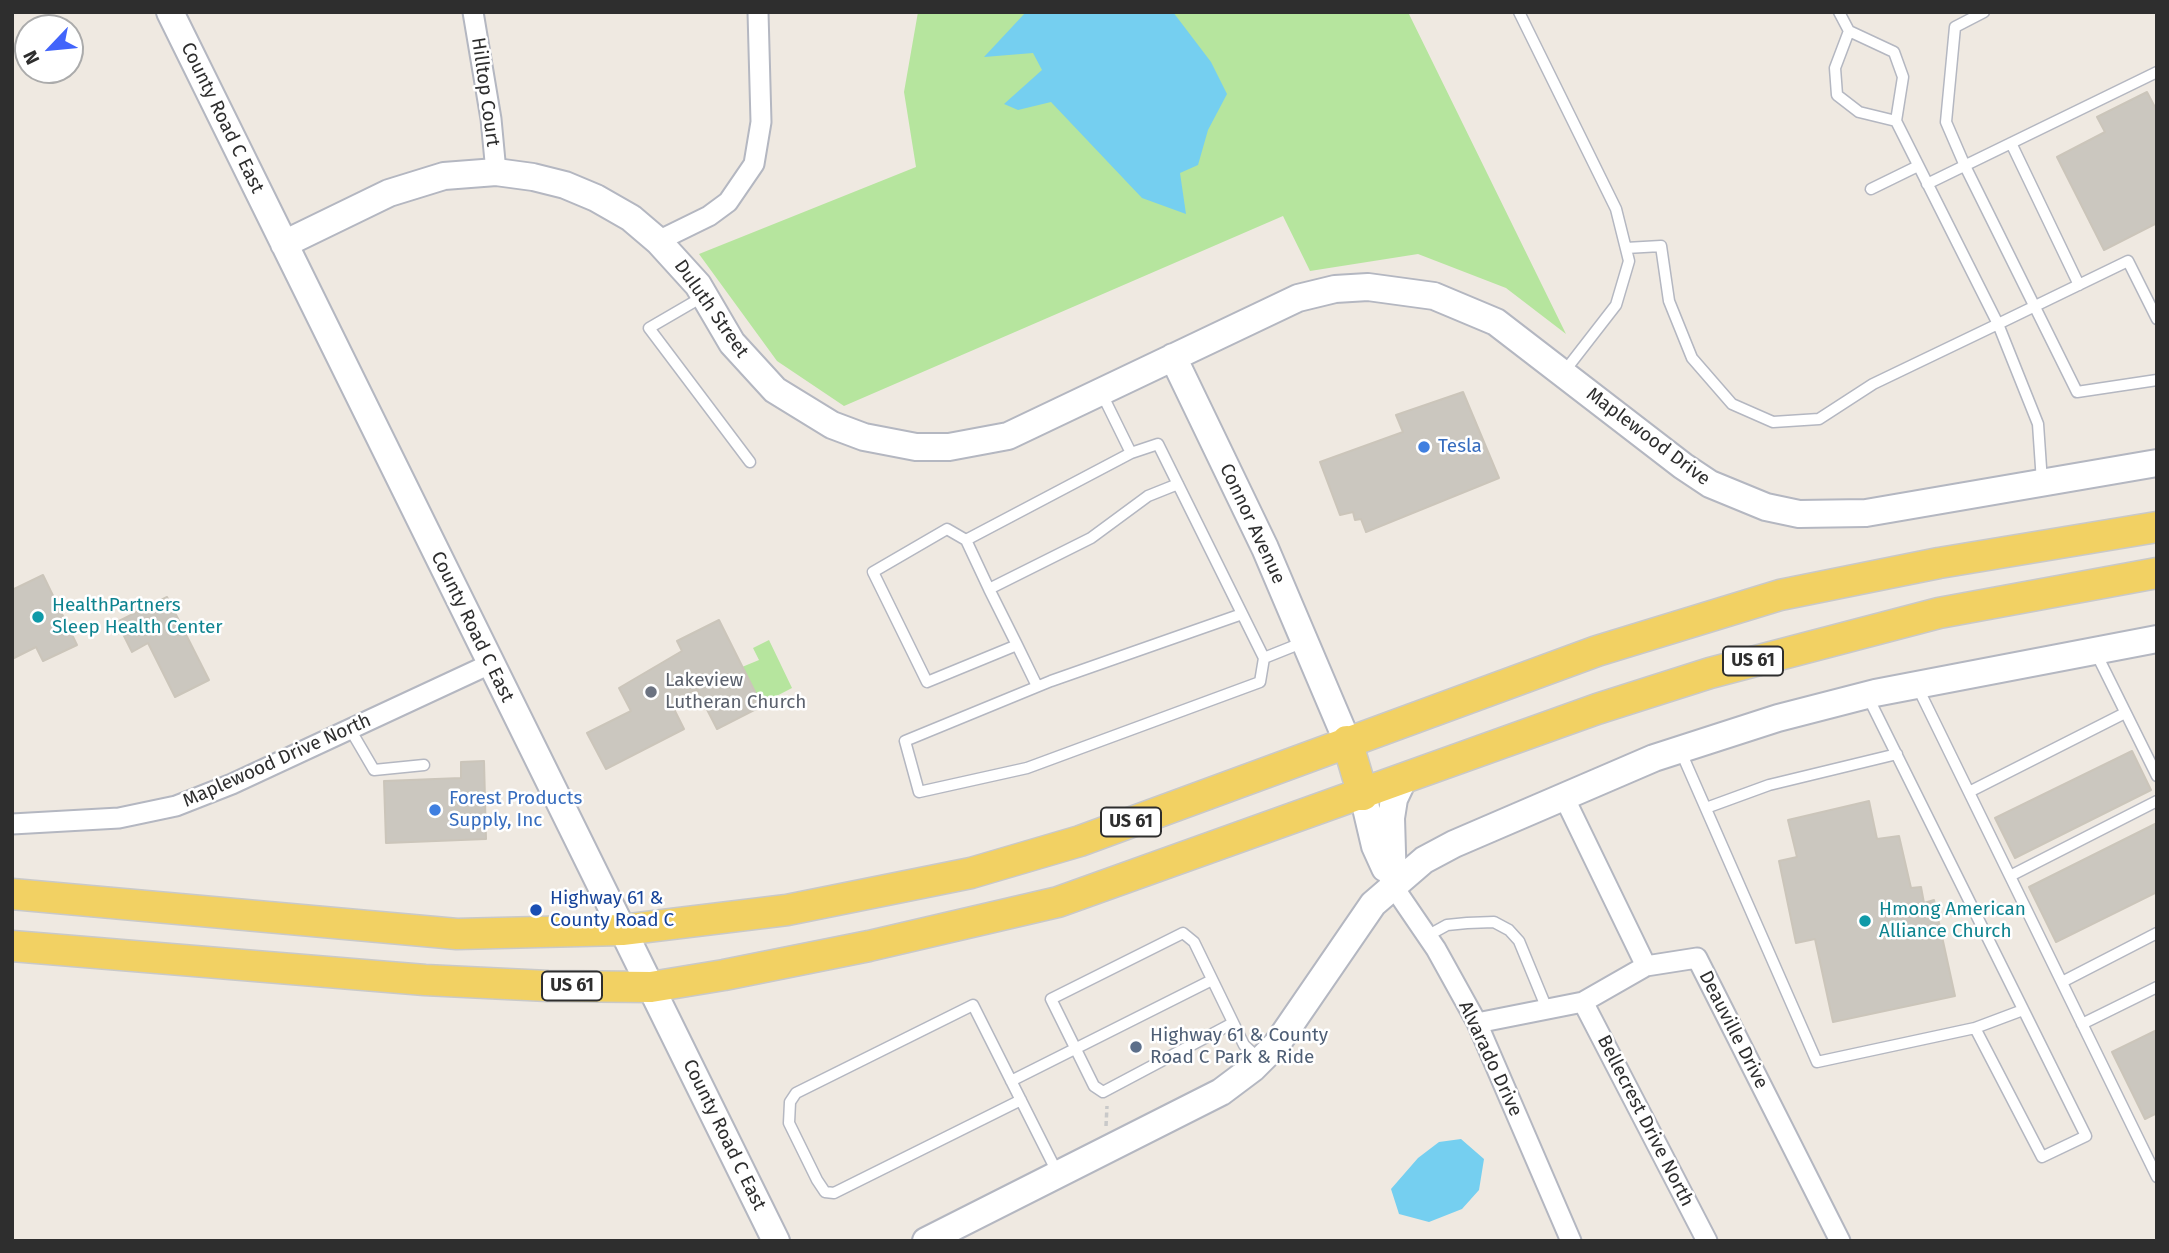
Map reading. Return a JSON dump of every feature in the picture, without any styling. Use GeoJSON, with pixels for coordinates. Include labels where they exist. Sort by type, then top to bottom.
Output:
{"type":"FeatureCollection","features":[{"type":"Feature","properties":{"kind":"main road","name":"US 61"},"geometry":{"type":"LineString","coordinates":[[12,894],[457,933],[528,934],[622,930],[787,911],[971,873],[1080,841],[1597,651],[1780,595],[1939,563],[2157,527]]}},
{"type":"Feature","properties":{"kind":"main road","name":"US 61"},"geometry":{"type":"LineString","coordinates":[[12,946],[425,980],[651,987],[869,946],[1058,902],[1597,709],[1798,648],[1939,614],[2157,573]]}},
{"type":"Feature","properties":{"kind":"main road","name":"Connor Avenue"},"geometry":{"type":"LineString","coordinates":[[1347,741],[1363,795]]}},
{"type":"Feature","properties":{"kind":"street","name":"County Road C East"},"geometry":{"type":"LineString","coordinates":[[170,12],[776,1241]]}},
{"type":"Feature","properties":{"kind":"street","name":"Hilltop Court"},"geometry":{"type":"LineString","coordinates":[[472,12],[491,119],[496,172]]}},
{"type":"Feature","properties":{"kind":"street"},"geometry":{"type":"LineString","coordinates":[[658,241],[709,216],[728,202],[754,164],[761,122],[758,12]]}},
{"type":"Feature","properties":{"kind":"street","name":"Duluth Street"},"geometry":{"type":"LineString","coordinates":[[284,244],[412,185],[444,176],[496,172],[533,177],[596,198],[631,218],[658,241],[704,295],[732,343],[775,390],[832,425],[882,442],[949,447],[982,443],[1008,436],[1173,357]]}},
{"type":"Feature","properties":{"kind":"street","name":"Maplewood Drive"},"geometry":{"type":"LineString","coordinates":[[1173,357],[1298,298],[1335,289],[1368,287],[1423,293],[1466,307],[1496,322],[1710,484],[1766,507],[1810,514],[1866,513],[2157,463]]}},
{"type":"Feature","properties":{"kind":"street","name":"Connor Avenue"},"geometry":{"type":"LineString","coordinates":[[1173,357],[1265,548],[1347,741]]}},
{"type":"Feature","properties":{"kind":"street"},"geometry":{"type":"LineString","coordinates":[[926,1241],[1206,1101],[1261,1060],[1297,1017],[1373,904],[1424,860],[1454,844],[1680,749],[1778,718],[1916,684],[2157,639]]}},
{"type":"Feature","properties":{"kind":"street","name":"Maplewood Drive North"},"geometry":{"type":"LineString","coordinates":[[12,824],[119,818],[176,806],[490,664]]}},
{"type":"Feature","properties":{"kind":"street"},"geometry":{"type":"LineString","coordinates":[[1310,755],[1321,739],[1326,720],[1328,692]]}},
{"type":"Feature","properties":{"kind":"street"},"geometry":{"type":"LineString","coordinates":[[1393,886],[1391,818],[1394,799],[1403,779]]}},
{"type":"Feature","properties":{"kind":"street"},"geometry":{"type":"LineString","coordinates":[[1363,795],[1375,846],[1393,886]]}},
{"type":"Feature","properties":{"kind":"street"},"geometry":{"type":"LineString","coordinates":[[1476,1023],[1583,1002],[1647,967],[1564,797]]}},
{"type":"Feature","properties":{"kind":"street","name":"Alvarado Drive"},"geometry":{"type":"LineString","coordinates":[[1393,886],[1427,936],[1476,1023],[1571,1241]]}},
{"type":"Feature","properties":{"kind":"street","name":"Deauville Drive"},"geometry":{"type":"LineString","coordinates":[[1647,967],[1697,958],[1840,1241]]}},
{"type":"Feature","properties":{"kind":"street","name":"Bellecrest Drive North"},"geometry":{"type":"LineString","coordinates":[[1583,1002],[1707,1241]]}},
{"type":"Feature","properties":{"kind":"lane"},"geometry":{"type":"LineString","coordinates":[[1519,12],[1616,209],[1629,261],[1616,305],[1563,373]]}},
{"type":"Feature","properties":{"kind":"lane"},"geometry":{"type":"LineString","coordinates":[[1839,12],[1849,32],[1894,52],[1903,77],[1896,121],[1998,324],[2038,424],[2042,483]]}},
{"type":"Feature","properties":{"kind":"lane"},"geometry":{"type":"LineString","coordinates":[[1984,12],[1955,27],[1946,122],[1965,166],[2077,392],[2157,380]]}},
{"type":"Feature","properties":{"kind":"lane"},"geometry":{"type":"LineString","coordinates":[[1849,32],[1835,68],[1837,95],[1859,112],[1896,121]]}},
{"type":"Feature","properties":{"kind":"lane"},"geometry":{"type":"LineString","coordinates":[[1927,184],[2157,72]]}},
{"type":"Feature","properties":{"kind":"lane"},"geometry":{"type":"LineString","coordinates":[[2011,143],[2079,285]]}},
{"type":"Feature","properties":{"kind":"lane"},"geometry":{"type":"LineString","coordinates":[[1871,189],[1917,166]]}},
{"type":"Feature","properties":{"kind":"lane"},"geometry":{"type":"LineString","coordinates":[[1626,248],[1661,246],[1668,301],[1692,358],[1732,404],[1773,422],[1819,419],[1872,384],[2128,261],[2157,319]]}},
{"type":"Feature","properties":{"kind":"lane"},"geometry":{"type":"LineString","coordinates":[[704,295],[649,328],[750,462]]}},
{"type":"Feature","properties":{"kind":"lane"},"geometry":{"type":"LineString","coordinates":[[1101,391],[1131,453]]}},
{"type":"Feature","properties":{"kind":"lane"},"geometry":{"type":"LineString","coordinates":[[965,540],[1131,453],[1158,444],[1264,658],[1260,682],[1027,768],[919,792],[905,741],[1037,686],[1242,614]]}},
{"type":"Feature","properties":{"kind":"lane"},"geometry":{"type":"LineString","coordinates":[[989,589],[1091,538],[1148,496],[1178,484]]}},
{"type":"Feature","properties":{"kind":"lane"},"geometry":{"type":"LineString","coordinates":[[1017,645],[928,682],[873,572],[947,529],[965,540],[1017,645],[1037,686]]}},
{"type":"Feature","properties":{"kind":"lane"},"geometry":{"type":"LineString","coordinates":[[1264,658],[1305,642]]}},
{"type":"Feature","properties":{"kind":"lane"},"geometry":{"type":"LineString","coordinates":[[2095,651],[2157,776]]}},
{"type":"Feature","properties":{"kind":"lane"},"geometry":{"type":"LineString","coordinates":[[1916,684],[2157,1177]]}},
{"type":"Feature","properties":{"kind":"lane"},"geometry":{"type":"LineString","coordinates":[[1867,695],[2086,1136],[2042,1157],[1975,1028]]}},
{"type":"Feature","properties":{"kind":"lane"},"geometry":{"type":"LineString","coordinates":[[1969,792],[2125,713]]}},
{"type":"Feature","properties":{"kind":"lane"},"geometry":{"type":"LineString","coordinates":[[351,729],[374,770],[424,765]]}},
{"type":"Feature","properties":{"kind":"lane"},"geometry":{"type":"LineString","coordinates":[[1680,749],[1817,1062],[1975,1028],[2023,1010]]}},
{"type":"Feature","properties":{"kind":"lane"},"geometry":{"type":"LineString","coordinates":[[1706,808],[1769,785],[1897,754]]}},
{"type":"Feature","properties":{"kind":"lane"},"geometry":{"type":"LineString","coordinates":[[2010,876],[2157,801]]}},
{"type":"Feature","properties":{"kind":"lane"},"geometry":{"type":"LineString","coordinates":[[1427,936],[1447,925],[1467,923],[1494,922],[1509,930],[1520,941],[1547,1009]]}},
{"type":"Feature","properties":{"kind":"lane"},"geometry":{"type":"LineString","coordinates":[[1233,1023],[1103,1092],[1094,1086],[1051,999],[1183,933],[1194,942],[1244,1045],[1261,1060]]}},
{"type":"Feature","properties":{"kind":"lane"},"geometry":{"type":"LineString","coordinates":[[2062,982],[2157,933]]}},
{"type":"Feature","properties":{"kind":"lane"},"geometry":{"type":"LineString","coordinates":[[1011,1081],[1212,980]]}},
{"type":"Feature","properties":{"kind":"lane"},"geometry":{"type":"LineString","coordinates":[[2082,1024],[2157,987]]}},
{"type":"Feature","properties":{"kind":"lane"},"geometry":{"type":"LineString","coordinates":[[1021,1100],[834,1193],[825,1192],[817,1180],[789,1123],[790,1102],[796,1093],[973,1005],[1059,1175]]}},
{"type":"Feature","properties":{"kind":"path"},"geometry":{"type":"LineString","coordinates":[[1107,1090],[1107,1128]]}},
{"type":"Feature","properties":{"kind":"green space"},"geometry":{"type":"Polygon","coordinates":[[[918,12],[1408,12],[1566,334],[1506,288],[1418,254],[1310,271],[1283,216],[844,406],[777,361],[699,254],[916,167],[904,92],[918,12]]]}},
{"type":"Feature","properties":{"kind":"green space"},"geometry":{"type":"Polygon","coordinates":[[[769,640],[792,688],[761,704],[742,667],[759,660],[753,648],[769,640]]]}},
{"type":"Feature","properties":{"kind":"water"},"geometry":{"type":"Polygon","coordinates":[[[1026,12],[1173,12],[1211,62],[1227,94],[1208,130],[1198,165],[1180,173],[1186,214],[1142,198],[1051,102],[1018,110],[1004,104],[1042,70],[1033,53],[984,57],[1026,12]]]}},
{"type":"Feature","properties":{"kind":"water"},"geometry":{"type":"Polygon","coordinates":[[[1461,1139],[1484,1159],[1479,1190],[1462,1209],[1429,1222],[1399,1214],[1391,1189],[1418,1158],[1439,1142],[1461,1139]]]}},
{"type":"Feature","properties":{"kind":"building"},"geometry":{"type":"Polygon","coordinates":[[[2147,92],[2157,111],[2157,223],[2104,250],[2057,157],[2105,132],[2097,117],[2147,92]]]}},
{"type":"Feature","properties":{"kind":"building","name":"Tesla"},"geometry":{"type":"Polygon","coordinates":[[[1463,392],[1499,478],[1366,532],[1361,519],[1355,520],[1353,512],[1340,515],[1320,462],[1403,432],[1396,415],[1463,392]]]}},
{"type":"Feature","properties":{"kind":"building","name":"HealthPartners Sleep Health Center"},"geometry":{"type":"Polygon","coordinates":[[[43,575],[77,645],[43,661],[36,647],[12,659],[12,590],[43,575]]]}},
{"type":"Feature","properties":{"kind":"building"},"geometry":{"type":"Polygon","coordinates":[[[167,597],[209,680],[175,697],[148,643],[132,652],[117,622],[167,597]]]}},
{"type":"Feature","properties":{"kind":"building","name":"Lakeview Lutheran Church"},"geometry":{"type":"Polygon","coordinates":[[[719,620],[762,706],[717,729],[697,690],[671,703],[684,729],[606,769],[587,733],[631,711],[619,688],[682,651],[677,641],[719,620]]]}},
{"type":"Feature","properties":{"kind":"building"},"geometry":{"type":"Polygon","coordinates":[[[2132,751],[2151,790],[2015,858],[1995,818],[2132,751]]]}},
{"type":"Feature","properties":{"kind":"building","name":"Forest Products Supply, Inc"},"geometry":{"type":"Polygon","coordinates":[[[484,761],[486,839],[386,843],[384,781],[461,778],[461,762],[484,761]]]}},
{"type":"Feature","properties":{"kind":"building","name":"Hmong American Alliance Church"},"geometry":{"type":"Polygon","coordinates":[[[1869,801],[1877,839],[1899,836],[1911,888],[1921,887],[1924,903],[1934,900],[1955,996],[1833,1022],[1815,939],[1796,943],[1779,861],[1797,857],[1788,820],[1869,801]]]}},
{"type":"Feature","properties":{"kind":"building"},"geometry":{"type":"Polygon","coordinates":[[[2157,823],[2157,892],[2056,942],[2029,887],[2157,823]]]}},
{"type":"Feature","properties":{"kind":"building"},"geometry":{"type":"Polygon","coordinates":[[[2157,1030],[2157,1113],[2145,1119],[2112,1052],[2157,1030]]]}},
{"type":"Feature","properties":{"kind":"place","name":"Tesla"},"geometry":{"type":"Point","coordinates":[1424,447]}},
{"type":"Feature","properties":{"kind":"place","name":"HealthPartners Sleep Health Center"},"geometry":{"type":"Point","coordinates":[38,617]}},
{"type":"Feature","properties":{"kind":"place","name":"Lakeview Lutheran Church"},"geometry":{"type":"Point","coordinates":[651,692]}},
{"type":"Feature","properties":{"kind":"place","name":"Forest Products Supply, Inc"},"geometry":{"type":"Point","coordinates":[435,810]}},
{"type":"Feature","properties":{"kind":"place","name":"Highway 61 & County Road C"},"geometry":{"type":"Point","coordinates":[536,910]}},
{"type":"Feature","properties":{"kind":"place","name":"Hmong American Alliance Church"},"geometry":{"type":"Point","coordinates":[1865,921]}},
{"type":"Feature","properties":{"kind":"place","name":"Highway 61 & County Road C Park & Ride"},"geometry":{"type":"Point","coordinates":[1136,1047]}}]}
